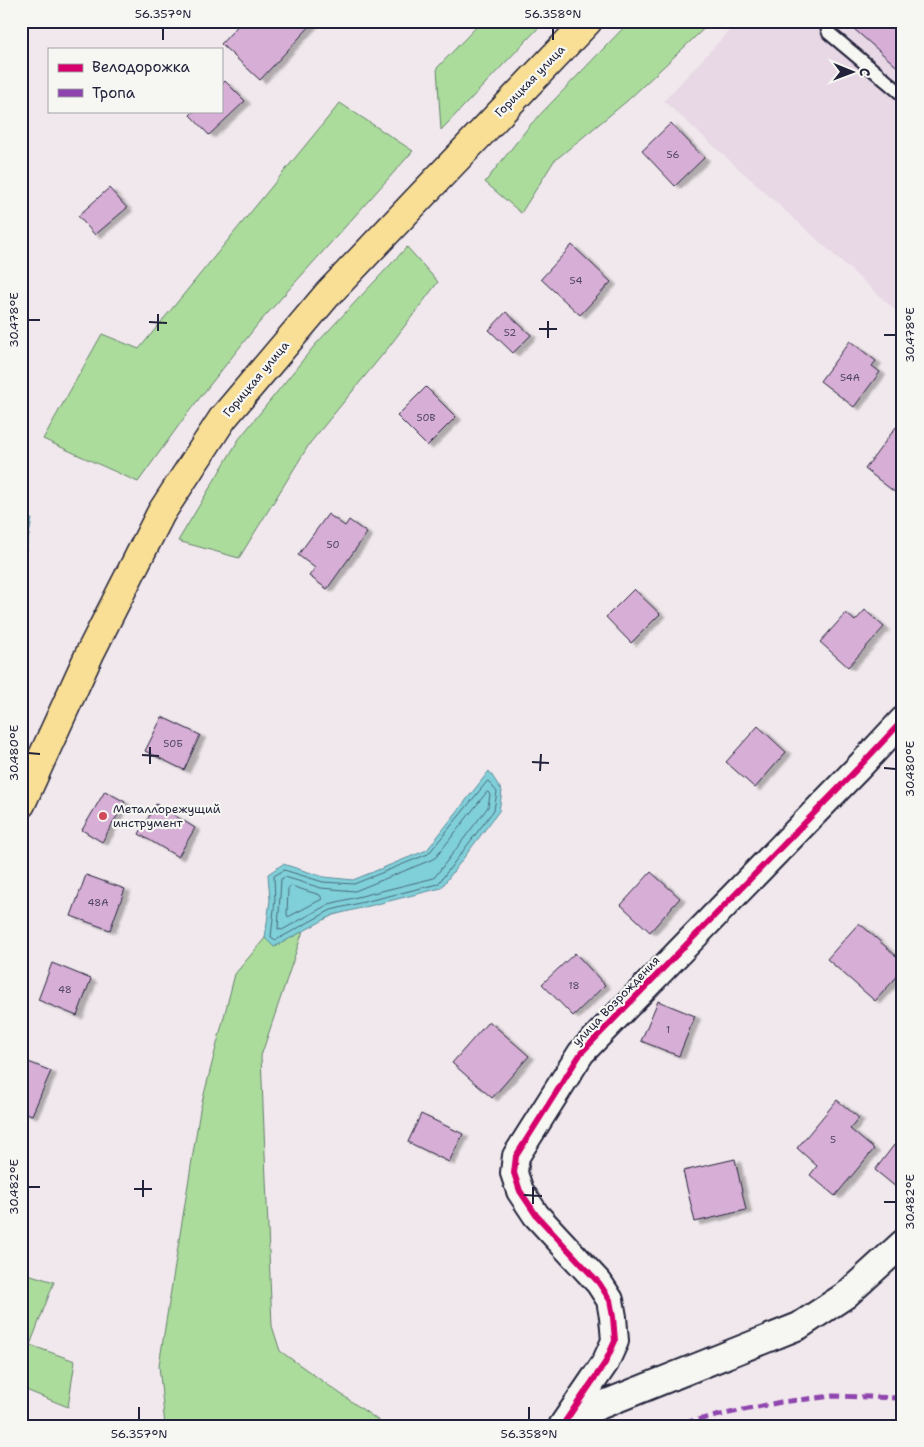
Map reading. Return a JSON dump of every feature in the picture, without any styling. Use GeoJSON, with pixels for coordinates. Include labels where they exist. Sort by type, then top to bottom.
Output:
{"type":"FeatureCollection","features":[{"type":"Feature","properties":{"kind":"main road","name":"Горицкая улица"},"geometry":{"type":"LineString","coordinates":[[21,804],[90,652],[161,512],[222,418],[327,295],[588,21]]}},
{"type":"Feature","properties":{"kind":"street","name":"улица Возрождения"},"geometry":{"type":"LineString","coordinates":[[565,1422],[605,1363],[615,1340],[610,1300],[599,1283],[536,1215],[520,1191],[514,1173],[516,1156],[581,1053],[903,720]]}},
{"type":"Feature","properties":{"kind":"street"},"geometry":{"type":"LineString","coordinates":[[565,1422],[799,1326],[846,1294],[903,1243]]}},
{"type":"Feature","properties":{"kind":"lane"},"geometry":{"type":"LineString","coordinates":[[825,21],[829,33],[903,95]]}},
{"type":"Feature","properties":{"kind":"shaded area"},"geometry":{"type":"Polygon","coordinates":[[[738,21],[903,21],[903,317],[664,101],[738,21]]]}},
{"type":"Feature","properties":{"kind":"green space"},"geometry":{"type":"Polygon","coordinates":[[[482,21],[545,21],[441,130],[437,68],[482,21]]]}},
{"type":"Feature","properties":{"kind":"green space"},"geometry":{"type":"Polygon","coordinates":[[[630,21],[712,21],[627,101],[554,161],[521,213],[485,182],[531,124],[630,21]]]}},
{"type":"Feature","properties":{"kind":"green space"},"geometry":{"type":"Polygon","coordinates":[[[340,103],[413,151],[258,324],[187,414],[138,482],[43,439],[102,334],[139,349],[340,103]]]}},
{"type":"Feature","properties":{"kind":"green space"},"geometry":{"type":"Polygon","coordinates":[[[407,247],[438,282],[388,348],[310,443],[239,558],[178,541],[239,439],[315,345],[407,247]]]}},
{"type":"Feature","properties":{"kind":"green space"},"geometry":{"type":"Polygon","coordinates":[[[303,931],[261,1056],[272,1326],[280,1351],[386,1426],[165,1426],[159,1365],[200,1110],[235,974],[265,938],[274,947],[303,931]]]}},
{"type":"Feature","properties":{"kind":"green space"},"geometry":{"type":"Polygon","coordinates":[[[21,1272],[54,1282],[30,1345],[75,1361],[68,1407],[21,1388],[21,1272]]]}},
{"type":"Feature","properties":{"kind":"water"},"geometry":{"type":"Polygon","coordinates":[[[32,519],[26,551],[21,540],[21,520],[32,519]]]}},
{"type":"Feature","properties":{"kind":"water"},"geometry":{"type":"Polygon","coordinates":[[[489,771],[502,791],[499,811],[441,888],[333,915],[274,947],[265,938],[270,900],[268,874],[283,864],[324,877],[353,880],[427,850],[489,771]]]}},
{"type":"Feature","properties":{"kind":"building"},"geometry":{"type":"Polygon","coordinates":[[[242,21],[309,21],[312,24],[260,80],[221,44],[242,21]]]}},
{"type":"Feature","properties":{"kind":"building"},"geometry":{"type":"Polygon","coordinates":[[[845,21],[903,21],[903,72],[845,21]]]}},
{"type":"Feature","properties":{"kind":"building"},"geometry":{"type":"Polygon","coordinates":[[[225,81],[245,101],[209,135],[190,115],[193,112],[222,112],[222,84],[225,81]]]}},
{"type":"Feature","properties":{"kind":"building"},"geometry":{"type":"Polygon","coordinates":[[[671,123],[704,158],[675,186],[642,151],[671,123]]]}},
{"type":"Feature","properties":{"kind":"building"},"geometry":{"type":"Polygon","coordinates":[[[109,188],[127,208],[95,235],[78,216],[109,188]]]}},
{"type":"Feature","properties":{"kind":"building"},"geometry":{"type":"Polygon","coordinates":[[[572,245],[611,282],[580,315],[541,279],[572,245]]]}},
{"type":"Feature","properties":{"kind":"building"},"geometry":{"type":"Polygon","coordinates":[[[506,312],[531,335],[513,353],[489,330],[506,312]]]}},
{"type":"Feature","properties":{"kind":"building"},"geometry":{"type":"Polygon","coordinates":[[[850,341],[876,361],[872,366],[880,372],[854,407],[820,381],[850,341]]]}},
{"type":"Feature","properties":{"kind":"building"},"geometry":{"type":"Polygon","coordinates":[[[426,387],[456,417],[427,446],[397,416],[426,387]]]}},
{"type":"Feature","properties":{"kind":"building"},"geometry":{"type":"Polygon","coordinates":[[[896,427],[903,432],[903,486],[897,494],[865,469],[896,427]]]}},
{"type":"Feature","properties":{"kind":"building"},"geometry":{"type":"Polygon","coordinates":[[[328,514],[345,526],[349,520],[367,533],[327,589],[309,576],[315,568],[298,555],[328,514]]]}},
{"type":"Feature","properties":{"kind":"building"},"geometry":{"type":"Polygon","coordinates":[[[634,589],[660,614],[631,643],[606,617],[634,589]]]}},
{"type":"Feature","properties":{"kind":"building"},"geometry":{"type":"Polygon","coordinates":[[[865,610],[884,627],[848,667],[820,642],[846,613],[855,621],[865,610]]]}},
{"type":"Feature","properties":{"kind":"building"},"geometry":{"type":"Polygon","coordinates":[[[162,717],[200,735],[184,770],[145,751],[162,717]]]}},
{"type":"Feature","properties":{"kind":"building"},"geometry":{"type":"Polygon","coordinates":[[[758,726],[786,752],[755,788],[726,762],[758,726]]]}},
{"type":"Feature","properties":{"kind":"building","name":"Металлорежущий инструмент"},"geometry":{"type":"Polygon","coordinates":[[[105,791],[125,802],[102,842],[82,830],[105,791]]]}},
{"type":"Feature","properties":{"kind":"building"},"geometry":{"type":"Polygon","coordinates":[[[156,804],[195,828],[178,857],[139,834],[156,804]]]}},
{"type":"Feature","properties":{"kind":"building"},"geometry":{"type":"Polygon","coordinates":[[[651,872],[680,898],[650,932],[621,905],[651,872]]]}},
{"type":"Feature","properties":{"kind":"building"},"geometry":{"type":"Polygon","coordinates":[[[86,875],[125,889],[110,930],[71,916],[86,875]]]}},
{"type":"Feature","properties":{"kind":"building"},"geometry":{"type":"Polygon","coordinates":[[[859,923],[903,962],[903,970],[875,1001],[827,959],[859,923]]]}},
{"type":"Feature","properties":{"kind":"building"},"geometry":{"type":"Polygon","coordinates":[[[575,953],[605,985],[573,1016],[542,984],[575,953]]]}},
{"type":"Feature","properties":{"kind":"building"},"geometry":{"type":"Polygon","coordinates":[[[52,963],[91,979],[77,1016],[38,1000],[52,963]]]}},
{"type":"Feature","properties":{"kind":"building"},"geometry":{"type":"Polygon","coordinates":[[[658,1001],[695,1016],[679,1056],[641,1041],[658,1001]]]}},
{"type":"Feature","properties":{"kind":"building"},"geometry":{"type":"Polygon","coordinates":[[[489,1021],[529,1056],[492,1098],[452,1063],[489,1021]]]}},
{"type":"Feature","properties":{"kind":"building"},"geometry":{"type":"Polygon","coordinates":[[[21,1059],[51,1071],[32,1115],[21,1111],[21,1059]]]}},
{"type":"Feature","properties":{"kind":"building"},"geometry":{"type":"Polygon","coordinates":[[[837,1100],[859,1118],[850,1129],[874,1149],[835,1196],[810,1175],[817,1166],[797,1148],[837,1100]]]}},
{"type":"Feature","properties":{"kind":"building"},"geometry":{"type":"Polygon","coordinates":[[[421,1114],[463,1134],[449,1162],[408,1142],[421,1114]]]}},
{"type":"Feature","properties":{"kind":"building"},"geometry":{"type":"Polygon","coordinates":[[[894,1145],[903,1152],[902,1192],[875,1170],[894,1145]]]}},
{"type":"Feature","properties":{"kind":"building"},"geometry":{"type":"Polygon","coordinates":[[[735,1159],[746,1210],[695,1222],[683,1171],[735,1159]]]}},
{"type":"Feature","properties":{"kind":"marked path"},"geometry":{"type":"LineString","coordinates":[[669,1426],[781,1402],[833,1396],[903,1398]]}},
{"type":"Feature","properties":{"kind":"cycle path"},"geometry":{"type":"LineString","coordinates":[[562,1426],[605,1363],[615,1341],[613,1317],[610,1300],[599,1283],[536,1215],[520,1191],[514,1173],[516,1156],[581,1053],[903,720]]}},
{"type":"Feature","properties":{"kind":"place","name":"Металлорежущий инструмент"},"geometry":{"type":"Point","coordinates":[103,816]}}]}
